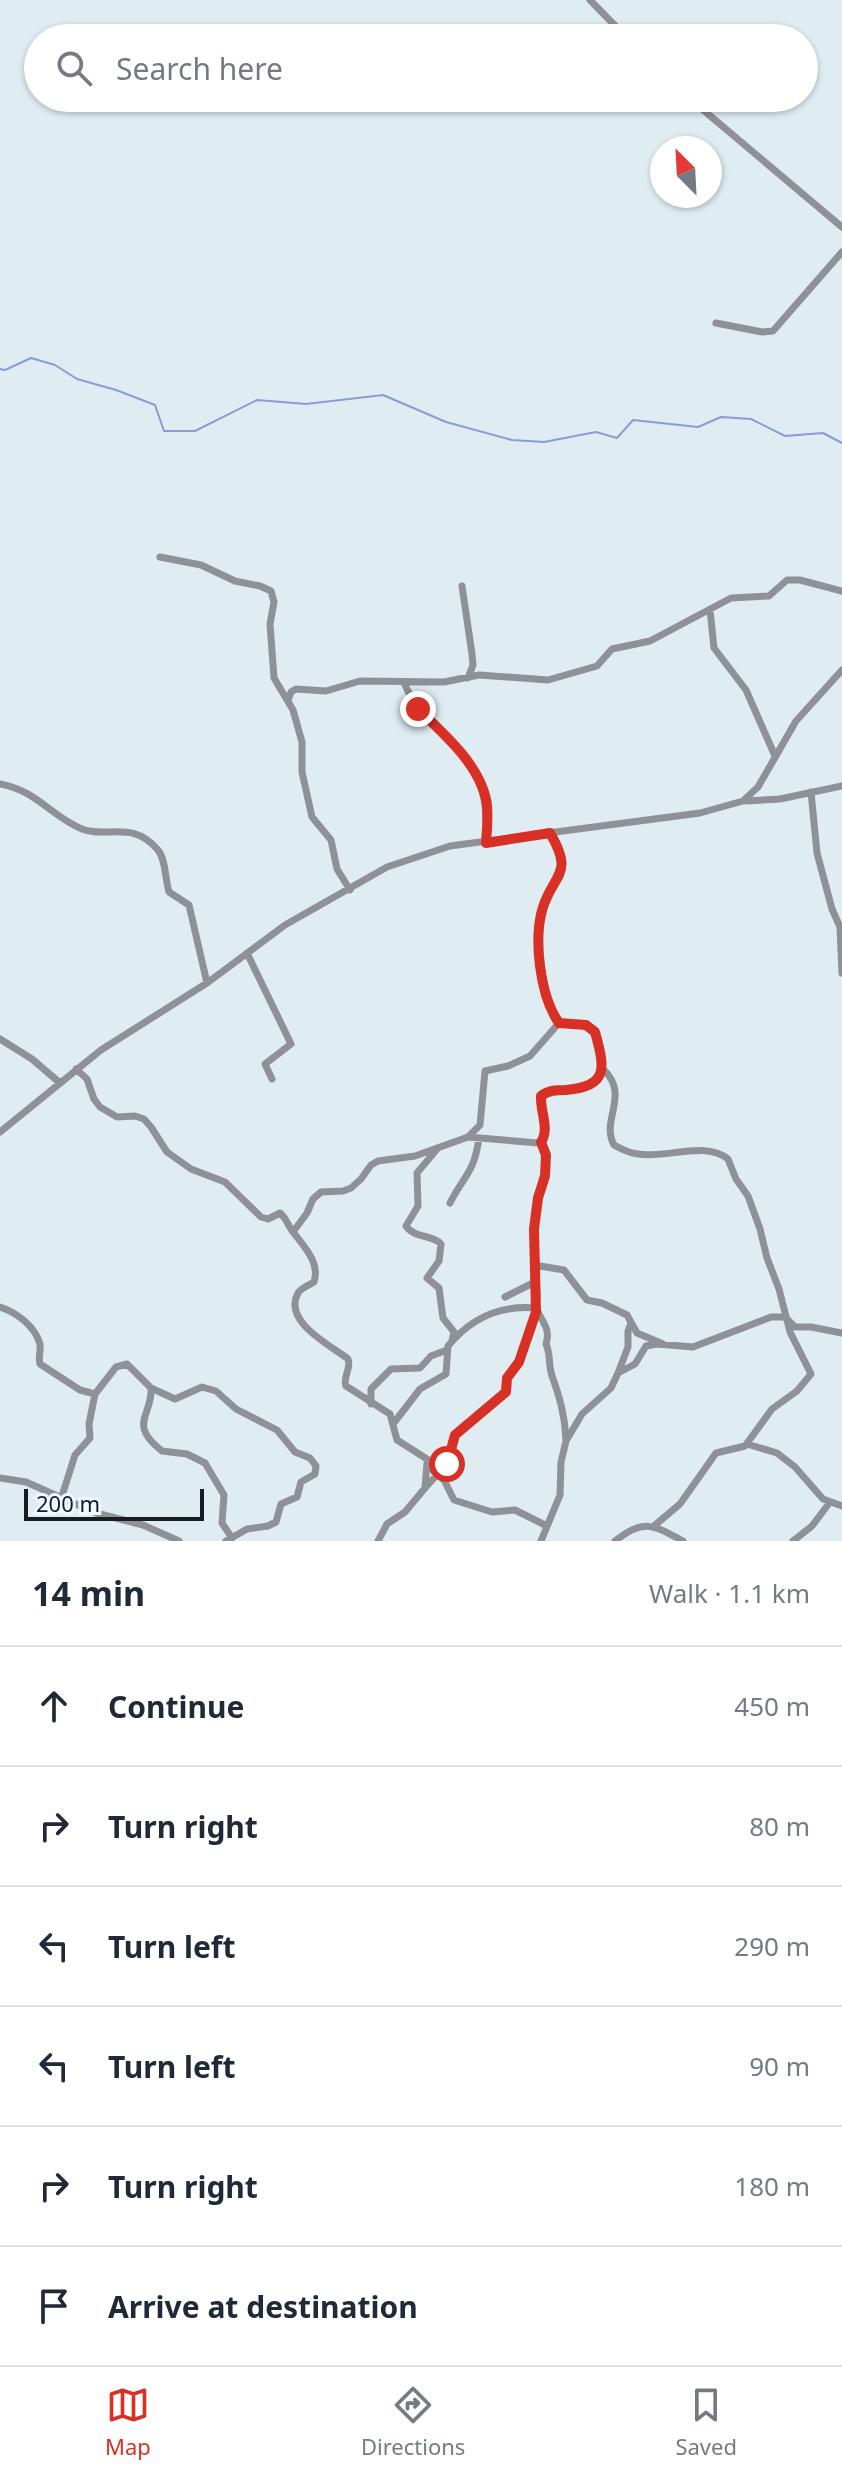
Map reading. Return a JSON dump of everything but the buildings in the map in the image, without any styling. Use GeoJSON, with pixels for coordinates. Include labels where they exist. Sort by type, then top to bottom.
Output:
{"type":"FeatureCollection","features":[{"type":"Feature","properties":{"kind":"street"},"geometry":{"type":"LineString","coordinates":[[590,0],[613,24]]}},
{"type":"Feature","properties":{"kind":"street"},"geometry":{"type":"LineString","coordinates":[[706,112],[842,227]]}},
{"type":"Feature","properties":{"kind":"street"},"geometry":{"type":"LineString","coordinates":[[716,323],[752,331],[773,331],[842,252]]}},
{"type":"Feature","properties":{"kind":"street"},"geometry":{"type":"LineString","coordinates":[[160,557],[201,565],[235,581],[271,591],[274,602],[270,624],[273,672],[288,701],[302,742],[302,772],[312,817],[331,840],[337,869],[350,890]]}},
{"type":"Feature","properties":{"kind":"street"},"geometry":{"type":"LineString","coordinates":[[288,701],[291,692],[296,689],[326,691],[360,681],[444,682],[479,675],[548,680],[597,666],[606,653],[617,646],[650,641],[731,598],[769,596],[784,582],[791,580],[842,591]]}},
{"type":"Feature","properties":{"kind":"street"},"geometry":{"type":"LineString","coordinates":[[462,586],[473,665],[468,678]]}},
{"type":"Feature","properties":{"kind":"street"},"geometry":{"type":"LineString","coordinates":[[710,610],[714,648],[746,690],[775,756]]}},
{"type":"Feature","properties":{"kind":"street"},"geometry":{"type":"LineString","coordinates":[[743,801],[758,787],[796,721],[842,670]]}},
{"type":"Feature","properties":{"kind":"street"},"geometry":{"type":"LineString","coordinates":[[404,682],[418,709],[442,732],[481,783],[487,806],[486,843]]}},
{"type":"Feature","properties":{"kind":"street"},"geometry":{"type":"LineString","coordinates":[[0,784],[25,790],[80,828],[124,830],[156,848],[162,857],[169,892],[189,905],[207,983]]}},
{"type":"Feature","properties":{"kind":"street"},"geometry":{"type":"LineString","coordinates":[[0,1132],[76,1069],[207,983],[285,925],[402,861],[443,848],[700,813],[743,801],[780,799],[842,786]]}},
{"type":"Feature","properties":{"kind":"street"},"geometry":{"type":"LineString","coordinates":[[811,792],[817,853],[832,909],[841,926],[842,973]]}},
{"type":"Feature","properties":{"kind":"street"},"geometry":{"type":"LineString","coordinates":[[378,1541],[387,1524],[404,1513],[438,1475],[450,1458],[455,1435],[506,1392],[507,1378],[519,1362],[536,1310],[534,1229],[546,1155],[541,1142],[546,1129],[541,1115],[541,1096],[549,1091],[593,1084],[600,1079],[603,1069],[592,1028],[559,1023],[554,1015],[539,956],[543,908],[556,884],[562,863],[561,852],[550,833]]}},
{"type":"Feature","properties":{"kind":"street"},"geometry":{"type":"LineString","coordinates":[[247,953],[291,1044],[265,1064],[272,1079]]}},
{"type":"Feature","properties":{"kind":"street"},"geometry":{"type":"LineString","coordinates":[[293,1232],[313,1199],[321,1192],[351,1188],[378,1161],[415,1156],[468,1137],[480,1125],[485,1071],[508,1066],[530,1056],[559,1023]]}},
{"type":"Feature","properties":{"kind":"street"},"geometry":{"type":"LineString","coordinates":[[0,1039],[32,1059],[60,1083]]}},
{"type":"Feature","properties":{"kind":"street"},"geometry":{"type":"LineString","coordinates":[[76,1069],[87,1079],[100,1107],[117,1117],[144,1119],[167,1152],[191,1169],[225,1182],[261,1217],[268,1219],[282,1214],[307,1248],[316,1277],[314,1282],[298,1292],[297,1311],[309,1332],[348,1359],[350,1363],[345,1384],[390,1414],[397,1440],[427,1459],[458,1503],[492,1512],[515,1510],[545,1525]]}},
{"type":"Feature","properties":{"kind":"street"},"geometry":{"type":"LineString","coordinates":[[603,1069],[613,1078],[615,1087],[610,1134],[614,1145],[638,1154],[711,1151],[728,1159],[758,1222],[785,1317],[810,1377],[772,1409],[747,1444]]}},
{"type":"Feature","properties":{"kind":"street"},"geometry":{"type":"LineString","coordinates":[[468,1137],[541,1142]]}},
{"type":"Feature","properties":{"kind":"street"},"geometry":{"type":"LineString","coordinates":[[450,1203],[471,1172],[479,1138]]}},
{"type":"Feature","properties":{"kind":"street"},"geometry":{"type":"LineString","coordinates":[[393,1424],[420,1389],[446,1374],[447,1350],[454,1332],[444,1320],[440,1291],[427,1278],[439,1261],[441,1244],[438,1240],[417,1235],[406,1226],[417,1209],[417,1173],[438,1148]]}},
{"type":"Feature","properties":{"kind":"street"},"geometry":{"type":"LineString","coordinates":[[534,1265],[564,1270],[587,1300],[602,1303],[627,1315],[639,1334],[665,1345]]}},
{"type":"Feature","properties":{"kind":"street"},"geometry":{"type":"LineString","coordinates":[[505,1297],[535,1282]]}},
{"type":"Feature","properties":{"kind":"street"},"geometry":{"type":"LineString","coordinates":[[0,1307],[21,1317],[32,1331],[40,1344],[38,1360],[42,1366],[80,1390],[95,1394]]}},
{"type":"Feature","properties":{"kind":"street"},"geometry":{"type":"LineString","coordinates":[[452,1341],[485,1314],[521,1307],[536,1310],[546,1323],[546,1344],[551,1354],[551,1373],[560,1392],[566,1441],[561,1462],[560,1495],[545,1525],[541,1541]]}},
{"type":"Feature","properties":{"kind":"street"},"geometry":{"type":"LineString","coordinates":[[618,1373],[635,1364],[646,1346],[693,1347],[765,1318],[785,1317],[795,1327],[842,1333]]}},
{"type":"Feature","properties":{"kind":"street"},"geometry":{"type":"LineString","coordinates":[[566,1441],[582,1414],[606,1394],[618,1373],[627,1350],[631,1323]]}},
{"type":"Feature","properties":{"kind":"street"},"geometry":{"type":"LineString","coordinates":[[371,1404],[371,1389],[391,1369],[420,1368],[431,1356],[447,1350]]}},
{"type":"Feature","properties":{"kind":"street"},"geometry":{"type":"LineString","coordinates":[[61,1499],[75,1455],[90,1438],[89,1424],[95,1394],[106,1384],[113,1370],[123,1365],[130,1365],[151,1388],[175,1399],[202,1387],[216,1391],[236,1409],[277,1430],[297,1455],[310,1458],[316,1466],[315,1474],[301,1482],[297,1497],[281,1504],[276,1522],[247,1529],[229,1539],[222,1523],[224,1495],[205,1463],[187,1454],[168,1454],[159,1450],[144,1429],[143,1418],[151,1399],[151,1388]]}},
{"type":"Feature","properties":{"kind":"street"},"geometry":{"type":"LineString","coordinates":[[654,1526],[683,1501],[716,1453],[747,1444],[777,1453],[797,1469],[823,1499],[842,1506]]}},
{"type":"Feature","properties":{"kind":"street"},"geometry":{"type":"LineString","coordinates":[[425,1488],[427,1459]]}},
{"type":"Feature","properties":{"kind":"street"},"geometry":{"type":"LineString","coordinates":[[0,1478],[26,1482],[105,1516],[143,1525],[175,1541]]}},
{"type":"Feature","properties":{"kind":"street"},"geometry":{"type":"LineString","coordinates":[[793,1541],[812,1526],[830,1502]]}},
{"type":"Feature","properties":{"kind":"street"},"geometry":{"type":"LineString","coordinates":[[615,1541],[637,1527],[654,1526],[683,1541]]}},
{"type":"Feature","properties":{"kind":"waterway"},"geometry":{"type":"LineString","coordinates":[[0,369],[5,370],[31,358],[55,365],[77,379],[155,405],[164,431],[195,431],[257,400],[306,404],[383,395],[446,422],[512,440],[544,442],[596,432],[617,438],[633,420],[698,427],[721,417],[751,419],[785,436],[823,433],[842,443]]}},
{"type":"Feature","properties":{"kind":"route"},"geometry":{"type":"LineString","coordinates":[[418,709],[442,732],[481,783],[487,806],[486,843],[550,833],[558,847],[563,858],[561,870],[543,908],[539,935],[541,972],[559,1023],[586,1025],[595,1032],[603,1069],[600,1079],[593,1084],[549,1091],[541,1096],[541,1115],[546,1129],[541,1142],[546,1155],[533,1240],[536,1312],[519,1362],[507,1378],[506,1392],[455,1435],[447,1464]]}}]}
